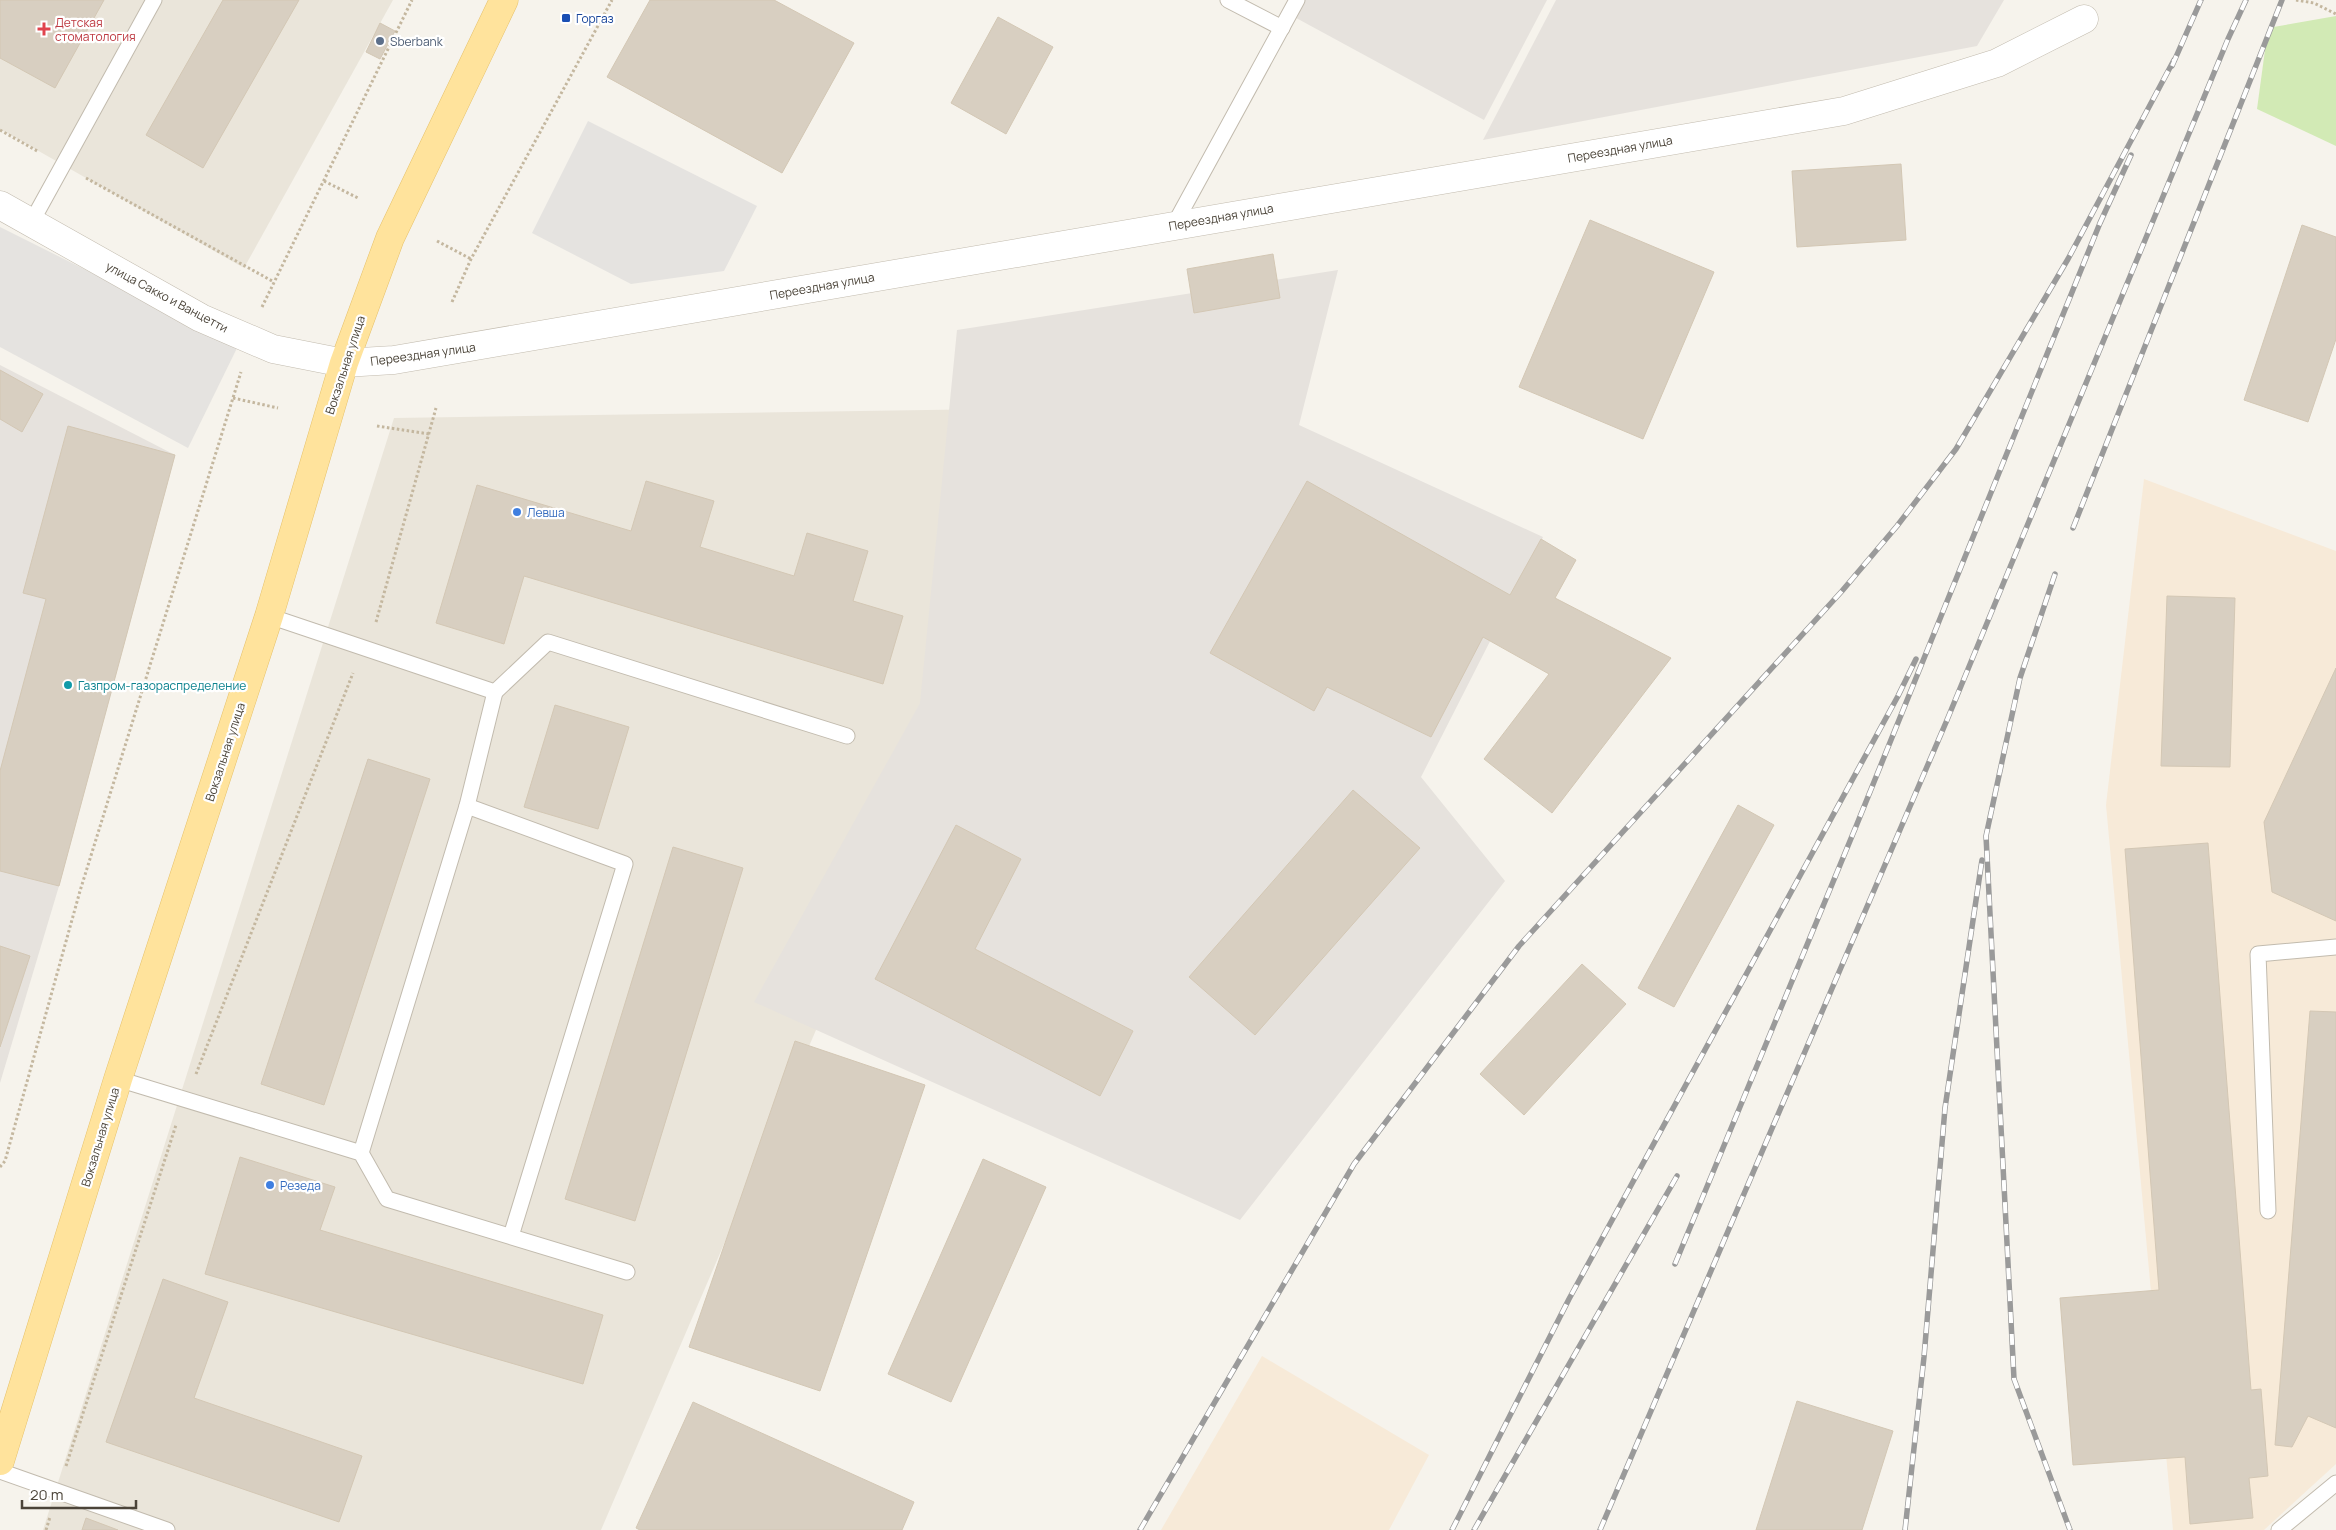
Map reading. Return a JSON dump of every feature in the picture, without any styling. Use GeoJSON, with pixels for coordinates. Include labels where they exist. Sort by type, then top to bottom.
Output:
{"type":"FeatureCollection","features":[{"type":"Feature","properties":{"kind":"main road","name":"Вокзальная улица"},"geometry":{"type":"LineString","coordinates":[[0,1461],[118,1079],[269,616],[344,363],[390,238],[504,0]]}},
{"type":"Feature","properties":{"kind":"street","name":"Переездная улица"},"geometry":{"type":"LineString","coordinates":[[344,363],[394,360],[454,351],[1174,224],[1844,111],[1997,63],[2084,20]]}},
{"type":"Feature","properties":{"kind":"street","name":"улица Сакко и Ванцетти"},"geometry":{"type":"LineString","coordinates":[[0,206],[201,318],[273,349],[344,363]]}},
{"type":"Feature","properties":{"kind":"lane"},"geometry":{"type":"LineString","coordinates":[[31,223],[154,0]]}},
{"type":"Feature","properties":{"kind":"lane"},"geometry":{"type":"LineString","coordinates":[[1228,0],[1282,28]]}},
{"type":"Feature","properties":{"kind":"lane"},"geometry":{"type":"LineString","coordinates":[[1174,224],[1298,0]]}},
{"type":"Feature","properties":{"kind":"lane"},"geometry":{"type":"LineString","coordinates":[[269,616],[495,692]]}},
{"type":"Feature","properties":{"kind":"lane"},"geometry":{"type":"LineString","coordinates":[[361,1153],[467,806],[495,692],[548,642],[846,736]]}},
{"type":"Feature","properties":{"kind":"lane"},"geometry":{"type":"LineString","coordinates":[[467,806],[624,864],[512,1236]]}},
{"type":"Feature","properties":{"kind":"lane"},"geometry":{"type":"LineString","coordinates":[[2268,1211],[2258,954],[2336,947]]}},
{"type":"Feature","properties":{"kind":"lane"},"geometry":{"type":"LineString","coordinates":[[118,1079],[361,1153],[387,1199],[627,1272]]}},
{"type":"Feature","properties":{"kind":"lane"},"geometry":{"type":"LineString","coordinates":[[0,1471],[167,1530]]}},
{"type":"Feature","properties":{"kind":"lane"},"geometry":{"type":"LineString","coordinates":[[2279,1530],[2336,1483]]}},
{"type":"Feature","properties":{"kind":"path"},"geometry":{"type":"LineString","coordinates":[[259,314],[412,0]]}},
{"type":"Feature","properties":{"kind":"path"},"geometry":{"type":"LineString","coordinates":[[452,302],[470,259],[612,0]]}},
{"type":"Feature","properties":{"kind":"path"},"geometry":{"type":"LineString","coordinates":[[2296,0],[2314,2],[2336,14]]}},
{"type":"Feature","properties":{"kind":"path"},"geometry":{"type":"LineString","coordinates":[[0,130],[274,282]]}},
{"type":"Feature","properties":{"kind":"path"},"geometry":{"type":"LineString","coordinates":[[324,181],[358,198]]}},
{"type":"Feature","properties":{"kind":"path"},"geometry":{"type":"LineString","coordinates":[[437,241],[470,259]]}},
{"type":"Feature","properties":{"kind":"path"},"geometry":{"type":"LineString","coordinates":[[0,1167],[4,1161],[80,891],[241,372]]}},
{"type":"Feature","properties":{"kind":"path"},"geometry":{"type":"LineString","coordinates":[[233,398],[278,408]]}},
{"type":"Feature","properties":{"kind":"path"},"geometry":{"type":"LineString","coordinates":[[46,1530],[169,1142],[353,674],[372,638],[436,408]]}},
{"type":"Feature","properties":{"kind":"path"},"geometry":{"type":"LineString","coordinates":[[377,426],[429,434]]}},
{"type":"Feature","properties":{"kind":"shaded area"},"geometry":{"type":"Polygon","coordinates":[[[0,0],[393,0],[244,268],[0,129],[0,0]]]}},
{"type":"Feature","properties":{"kind":"shaded area"},"geometry":{"type":"Polygon","coordinates":[[[1294,0],[1547,0],[1484,120],[1287,13],[1294,0]]]}},
{"type":"Feature","properties":{"kind":"shaded area"},"geometry":{"type":"Polygon","coordinates":[[[1556,0],[2004,0],[1977,46],[1483,140],[1556,0]]]}},
{"type":"Feature","properties":{"kind":"shaded area"},"geometry":{"type":"Polygon","coordinates":[[[588,121],[757,206],[724,271],[631,284],[532,233],[588,121]]]}},
{"type":"Feature","properties":{"kind":"shaded area"},"geometry":{"type":"Polygon","coordinates":[[[0,227],[238,346],[188,448],[0,347],[0,227]]]}},
{"type":"Feature","properties":{"kind":"shaded area"},"geometry":{"type":"Polygon","coordinates":[[[1338,270],[1299,425],[1543,537],[1421,777],[1505,881],[1240,1220],[754,1002],[920,703],[957,330],[1338,270]]]}},
{"type":"Feature","properties":{"kind":"shaded area","name":"Газпром-газораспределение"},"geometry":{"type":"Polygon","coordinates":[[[0,365],[175,455],[59,886],[0,1083],[0,365]]]}},
{"type":"Feature","properties":{"kind":"shaded area"},"geometry":{"type":"Polygon","coordinates":[[[993,409],[976,741],[816,1030],[601,1530],[43,1530],[394,418],[993,409]]]}},
{"type":"Feature","properties":{"kind":"shaded area"},"geometry":{"type":"Polygon","coordinates":[[[2144,479],[2336,551],[2336,1464],[2264,1530],[2173,1530],[2106,805],[2144,479]]]}},
{"type":"Feature","properties":{"kind":"shaded area"},"geometry":{"type":"Polygon","coordinates":[[[1262,1356],[1429,1455],[1389,1530],[1161,1530],[1262,1356]]]}},
{"type":"Feature","properties":{"kind":"green space"},"geometry":{"type":"Polygon","coordinates":[[[2336,16],[2336,146],[2257,109],[2268,28],[2336,16]]]}},
{"type":"Feature","properties":{"kind":"building","name":"Детская стоматология"},"geometry":{"type":"Polygon","coordinates":[[[0,0],[104,0],[55,88],[0,58],[0,0]]]}},
{"type":"Feature","properties":{"kind":"building"},"geometry":{"type":"Polygon","coordinates":[[[223,0],[299,0],[203,168],[146,135],[223,0]]]}},
{"type":"Feature","properties":{"kind":"building"},"geometry":{"type":"Polygon","coordinates":[[[650,0],[774,0],[854,43],[782,173],[607,77],[650,0]]]}},
{"type":"Feature","properties":{"kind":"building"},"geometry":{"type":"Polygon","coordinates":[[[998,17],[1053,47],[1006,134],[951,103],[998,17]]]}},
{"type":"Feature","properties":{"kind":"building","name":"Sberbank"},"geometry":{"type":"Polygon","coordinates":[[[380,23],[395,31],[380,59],[366,52],[380,23]]]}},
{"type":"Feature","properties":{"kind":"building"},"geometry":{"type":"Polygon","coordinates":[[[1901,164],[1906,240],[1797,247],[1792,171],[1901,164]]]}},
{"type":"Feature","properties":{"kind":"building"},"geometry":{"type":"Polygon","coordinates":[[[1590,220],[1714,272],[1643,439],[1519,387],[1590,220]]]}},
{"type":"Feature","properties":{"kind":"building"},"geometry":{"type":"Polygon","coordinates":[[[2302,225],[2336,237],[2336,339],[2308,422],[2244,400],[2302,225]]]}},
{"type":"Feature","properties":{"kind":"building"},"geometry":{"type":"Polygon","coordinates":[[[1273,254],[1280,298],[1194,313],[1187,269],[1273,254]]]}},
{"type":"Feature","properties":{"kind":"building"},"geometry":{"type":"Polygon","coordinates":[[[0,370],[43,394],[22,432],[0,419],[0,370]]]}},
{"type":"Feature","properties":{"kind":"building","name":"Газпром-газораспределение"},"geometry":{"type":"Polygon","coordinates":[[[68,426],[175,455],[59,886],[0,871],[0,771],[46,599],[23,593],[68,426]]]}},
{"type":"Feature","properties":{"kind":"building"},"geometry":{"type":"Polygon","coordinates":[[[646,481],[714,501],[700,547],[794,576],[807,533],[868,551],[853,601],[903,616],[883,684],[524,576],[504,644],[436,623],[477,485],[631,531],[646,481]]]}},
{"type":"Feature","properties":{"kind":"building"},"geometry":{"type":"Polygon","coordinates":[[[1307,481],[1510,595],[1541,539],[1576,560],[1555,598],[1671,658],[1552,813],[1484,759],[1549,674],[1483,637],[1431,737],[1327,687],[1314,711],[1210,653],[1307,481]]]}},
{"type":"Feature","properties":{"kind":"building"},"geometry":{"type":"Polygon","coordinates":[[[2167,596],[2235,598],[2230,767],[2161,766],[2167,596]]]}},
{"type":"Feature","properties":{"kind":"building"},"geometry":{"type":"Polygon","coordinates":[[[2336,668],[2336,921],[2272,892],[2264,822],[2336,668]]]}},
{"type":"Feature","properties":{"kind":"building"},"geometry":{"type":"Polygon","coordinates":[[[555,705],[629,727],[598,829],[524,807],[555,705]]]}},
{"type":"Feature","properties":{"kind":"building"},"geometry":{"type":"Polygon","coordinates":[[[368,759],[430,779],[324,1105],[261,1084],[368,759]]]}},
{"type":"Feature","properties":{"kind":"building"},"geometry":{"type":"Polygon","coordinates":[[[1353,790],[1420,848],[1255,1035],[1189,977],[1353,790]]]}},
{"type":"Feature","properties":{"kind":"building"},"geometry":{"type":"Polygon","coordinates":[[[1738,805],[1774,825],[1674,1007],[1638,988],[1738,805]]]}},
{"type":"Feature","properties":{"kind":"building"},"geometry":{"type":"Polygon","coordinates":[[[956,825],[1021,859],[975,949],[1133,1031],[1100,1096],[875,979],[956,825]]]}},
{"type":"Feature","properties":{"kind":"building"},"geometry":{"type":"Polygon","coordinates":[[[2208,843],[2251,1390],[2261,1389],[2268,1476],[2249,1478],[2253,1518],[2190,1524],[2185,1457],[2073,1465],[2060,1298],[2159,1290],[2125,849],[2208,843]]]}},
{"type":"Feature","properties":{"kind":"building"},"geometry":{"type":"Polygon","coordinates":[[[673,847],[743,868],[635,1221],[565,1199],[673,847]]]}},
{"type":"Feature","properties":{"kind":"building"},"geometry":{"type":"Polygon","coordinates":[[[0,946],[30,956],[0,1047],[0,946]]]}},
{"type":"Feature","properties":{"kind":"building"},"geometry":{"type":"Polygon","coordinates":[[[1582,964],[1626,1004],[1524,1115],[1480,1074],[1582,964]]]}},
{"type":"Feature","properties":{"kind":"building"},"geometry":{"type":"Polygon","coordinates":[[[2310,1011],[2336,1012],[2336,1428],[2308,1416],[2292,1447],[2275,1445],[2310,1011]]]}},
{"type":"Feature","properties":{"kind":"building"},"geometry":{"type":"Polygon","coordinates":[[[795,1041],[925,1085],[820,1391],[689,1347],[795,1041]]]}},
{"type":"Feature","properties":{"kind":"building"},"geometry":{"type":"Polygon","coordinates":[[[240,1157],[335,1187],[320,1230],[603,1315],[583,1384],[205,1274],[240,1157]]]}},
{"type":"Feature","properties":{"kind":"building"},"geometry":{"type":"Polygon","coordinates":[[[983,1159],[1046,1187],[951,1402],[888,1374],[983,1159]]]}},
{"type":"Feature","properties":{"kind":"building"},"geometry":{"type":"Polygon","coordinates":[[[163,1279],[228,1302],[194,1398],[362,1456],[339,1522],[106,1442],[163,1279]]]}},
{"type":"Feature","properties":{"kind":"building"},"geometry":{"type":"Polygon","coordinates":[[[1797,1401],[1893,1431],[1862,1530],[1756,1530],[1797,1401]]]}},
{"type":"Feature","properties":{"kind":"building"},"geometry":{"type":"Polygon","coordinates":[[[693,1402],[914,1502],[902,1530],[640,1530],[636,1528],[693,1402]]]}},
{"type":"Feature","properties":{"kind":"building"},"geometry":{"type":"Polygon","coordinates":[[[86,1518],[118,1530],[82,1530],[86,1518]]]}},
{"type":"Feature","properties":{"kind":"railway"},"geometry":{"type":"LineString","coordinates":[[2172,66],[2201,0]]}},
{"type":"Feature","properties":{"kind":"railway"},"geometry":{"type":"LineString","coordinates":[[1600,1530],[1947,720],[2228,39],[2246,0]]}},
{"type":"Feature","properties":{"kind":"railway"},"geometry":{"type":"LineString","coordinates":[[2073,528],[2282,0]]}},
{"type":"Feature","properties":{"kind":"railway"},"geometry":{"type":"LineString","coordinates":[[1140,1530],[1354,1164],[1519,946],[1842,591],[1897,526],[1956,449],[2068,259],[2174,60]]}},
{"type":"Feature","properties":{"kind":"railway"},"geometry":{"type":"LineString","coordinates":[[1675,1264],[1857,824],[2100,223],[2131,155]]}},
{"type":"Feature","properties":{"kind":"railway"},"geometry":{"type":"LineString","coordinates":[[2055,574],[2020,678],[1986,836],[2014,1379],[2070,1530]]}},
{"type":"Feature","properties":{"kind":"railway"},"geometry":{"type":"LineString","coordinates":[[1452,1530],[1569,1299],[1898,696],[1916,659]]}},
{"type":"Feature","properties":{"kind":"railway"},"geometry":{"type":"LineString","coordinates":[[1905,1530],[1924,1357],[1945,1108],[1982,860]]}},
{"type":"Feature","properties":{"kind":"railway"},"geometry":{"type":"LineString","coordinates":[[1474,1530],[1677,1176]]}},
{"type":"Feature","properties":{"kind":"place","name":"Горгаз"},"geometry":{"type":"Point","coordinates":[566,18]}},
{"type":"Feature","properties":{"kind":"place","name":"Детская стоматология"},"geometry":{"type":"Point","coordinates":[44,29]}},
{"type":"Feature","properties":{"kind":"place","name":"Sberbank"},"geometry":{"type":"Point","coordinates":[380,41]}},
{"type":"Feature","properties":{"kind":"place","name":"Левша"},"geometry":{"type":"Point","coordinates":[517,512]}},
{"type":"Feature","properties":{"kind":"place","name":"Газпром-газораспределение"},"geometry":{"type":"Point","coordinates":[68,685]}},
{"type":"Feature","properties":{"kind":"place","name":"Резеда"},"geometry":{"type":"Point","coordinates":[270,1185]}}]}
